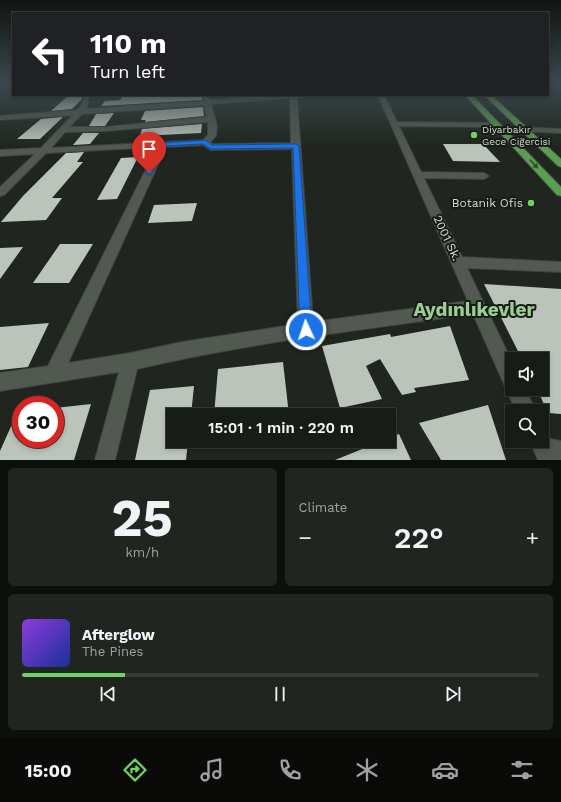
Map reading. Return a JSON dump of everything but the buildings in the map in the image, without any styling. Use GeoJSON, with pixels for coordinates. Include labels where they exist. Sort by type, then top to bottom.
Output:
{"type":"FeatureCollection","features":[{"type":"Feature","properties":{"kind":"highway"},"geometry":{"type":"LineString","coordinates":[[476,103],[561,192]]}},
{"type":"Feature","properties":{"kind":"highway"},"geometry":{"type":"LineString","coordinates":[[496,103],[561,164]]}},
{"type":"Feature","properties":{"kind":"street"},"geometry":{"type":"LineString","coordinates":[[0,194],[43,151],[84,107],[85,103]]}},
{"type":"Feature","properties":{"kind":"street"},"geometry":{"type":"LineString","coordinates":[[0,118],[78,113],[166,103]]}},
{"type":"Feature","properties":{"kind":"street"},"geometry":{"type":"LineString","coordinates":[[0,153],[205,142],[212,136],[208,103]]}},
{"type":"Feature","properties":{"kind":"street"},"geometry":{"type":"LineString","coordinates":[[299,103],[296,146],[306,330]]}},
{"type":"Feature","properties":{"kind":"street","name":"2001 Sk."},"geometry":{"type":"LineString","coordinates":[[384,103],[418,175],[476,307],[505,367]]}},
{"type":"Feature","properties":{"kind":"street"},"geometry":{"type":"LineString","coordinates":[[62,130],[106,129],[211,119]]}},
{"type":"Feature","properties":{"kind":"street"},"geometry":{"type":"LineString","coordinates":[[395,124],[497,125]]}},
{"type":"Feature","properties":{"kind":"street"},"geometry":{"type":"LineString","coordinates":[[524,129],[561,131]]}},
{"type":"Feature","properties":{"kind":"street"},"geometry":{"type":"LineString","coordinates":[[205,142],[211,147],[296,146]]}},
{"type":"Feature","properties":{"kind":"street"},"geometry":{"type":"LineString","coordinates":[[54,374],[162,144]]}},
{"type":"Feature","properties":{"kind":"street"},"geometry":{"type":"LineString","coordinates":[[418,175],[484,176]]}},
{"type":"Feature","properties":{"kind":"street"},"geometry":{"type":"LineString","coordinates":[[457,262],[561,267]]}},
{"type":"Feature","properties":{"kind":"street"},"geometry":{"type":"LineString","coordinates":[[0,382],[130,362],[182,350],[306,330],[476,307]]}},
{"type":"Feature","properties":{"kind":"street"},"geometry":{"type":"LineString","coordinates":[[105,460],[130,362]]}},
{"type":"Feature","properties":{"kind":"place","name":"Diyarbakır Gece Ciğercisi"},"geometry":{"type":"Point","coordinates":[474,135]}},
{"type":"Feature","properties":{"kind":"place","name":"Botanik Ofis"},"geometry":{"type":"Point","coordinates":[531,203]}},
{"type":"Feature","properties":{"kind":"district","name":"Aydınlıkevler"},"geometry":{"type":"Point","coordinates":[474,309]}},
{"type":"Feature","properties":{"kind":"route"},"geometry":{"type":"LineString","coordinates":[[149,173],[162,144],[205,142],[211,147],[296,146],[306,330]]}}]}
